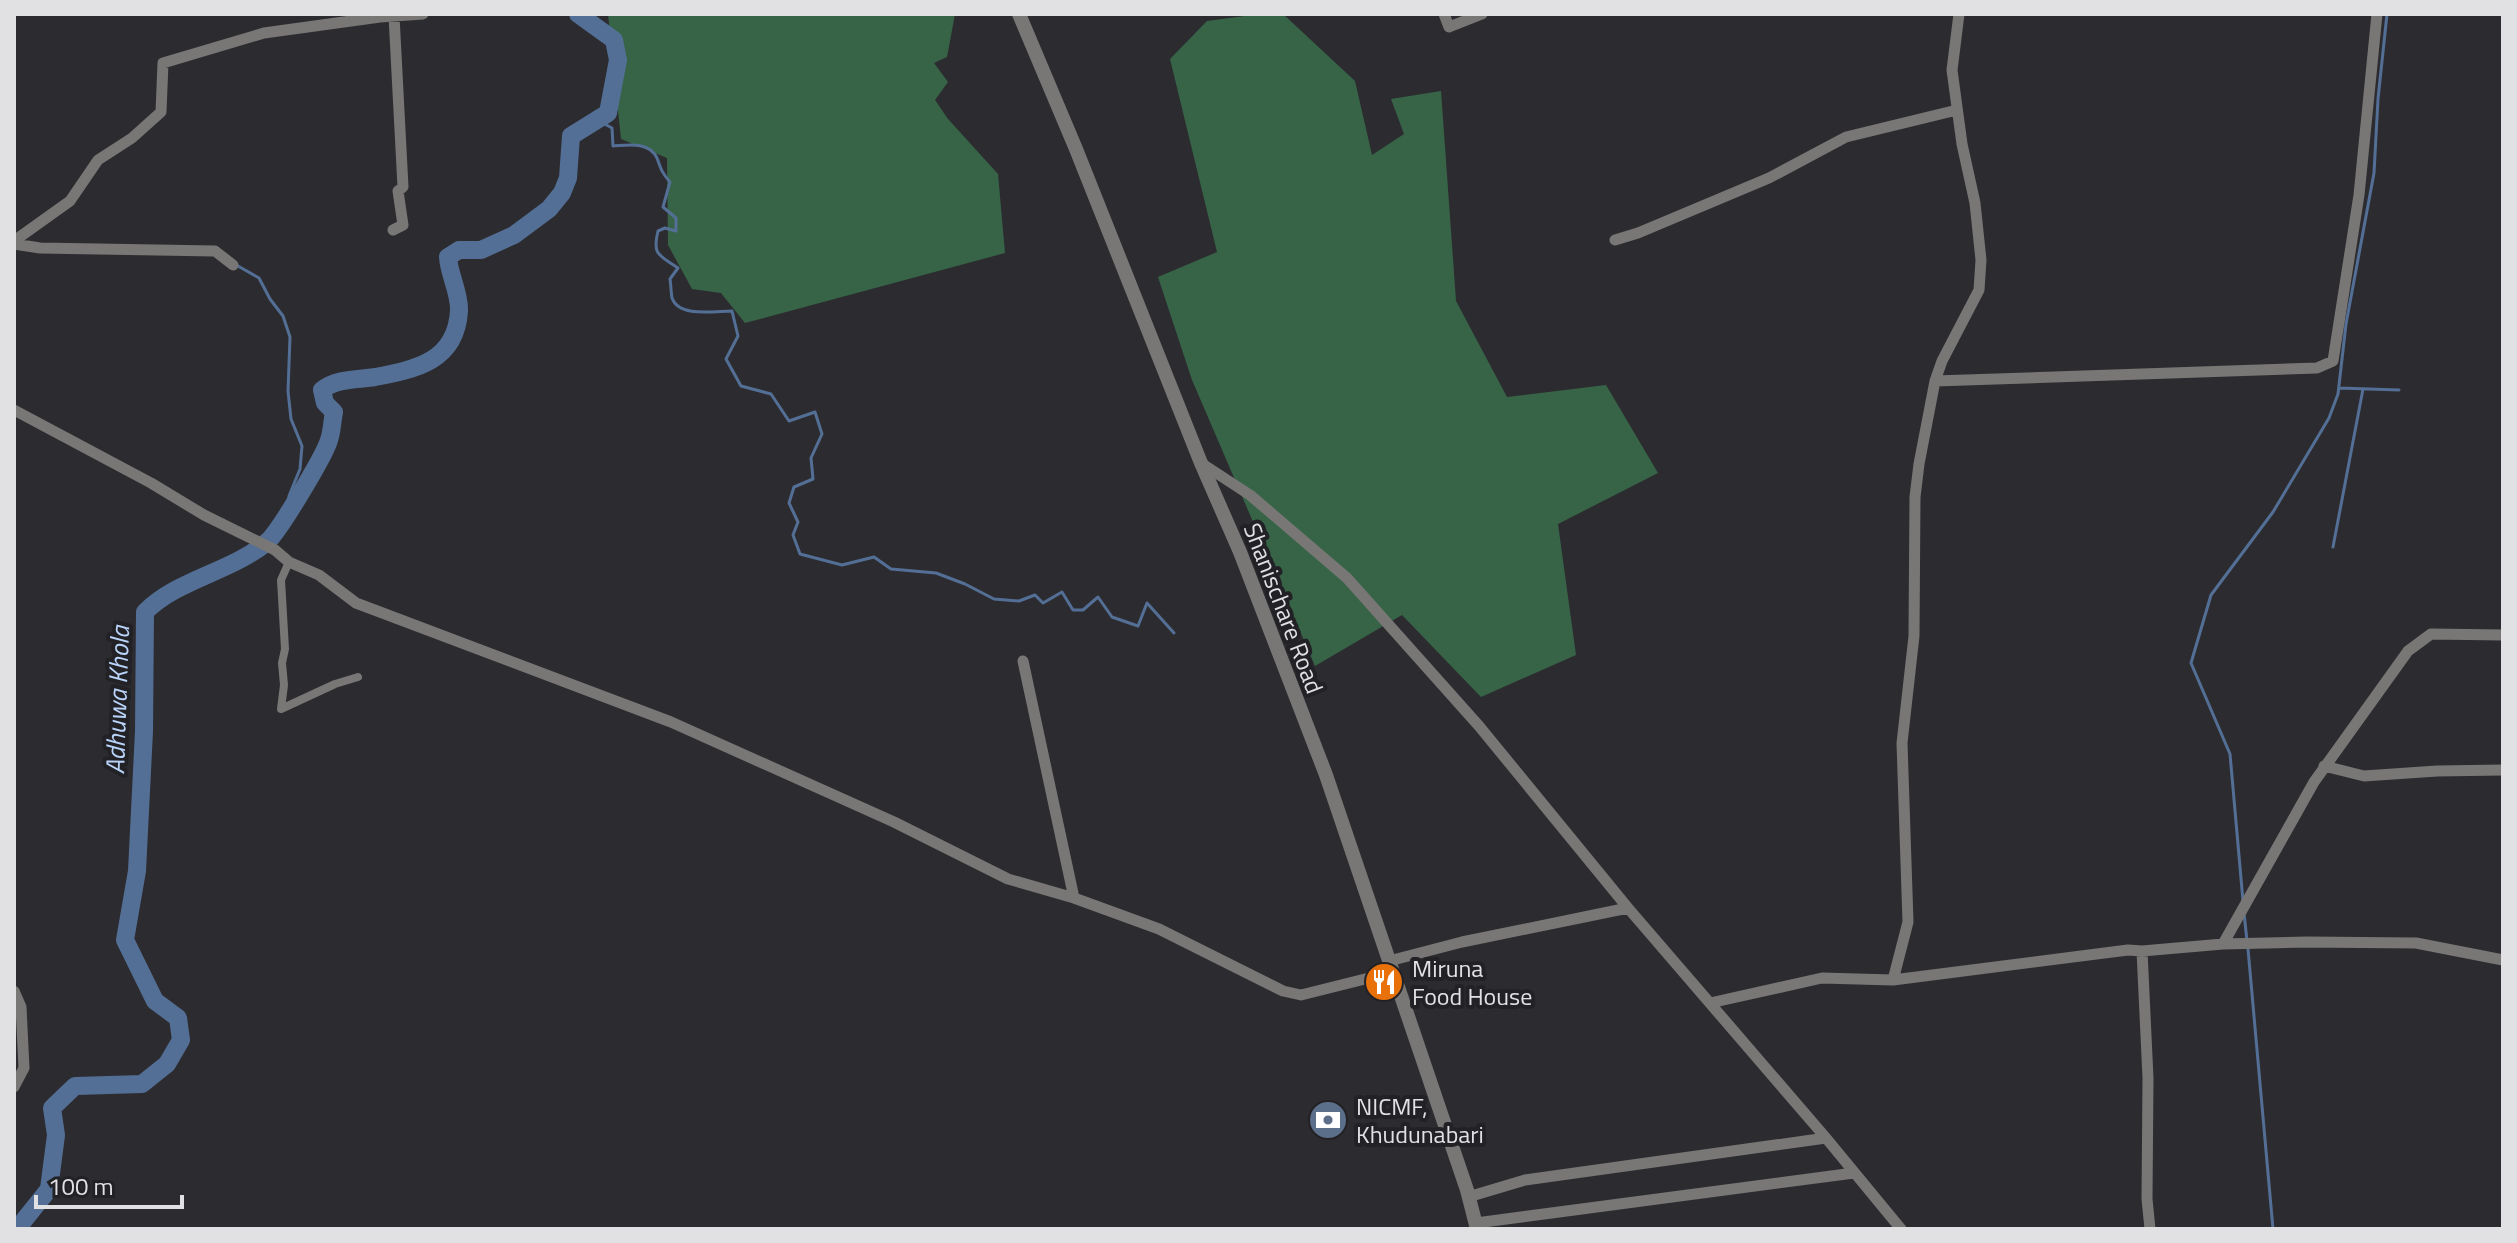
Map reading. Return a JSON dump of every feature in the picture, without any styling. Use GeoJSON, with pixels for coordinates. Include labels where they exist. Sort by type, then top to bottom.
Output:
{"type":"FeatureCollection","features":[{"type":"Feature","properties":{"kind":"street"},"geometry":{"type":"LineString","coordinates":[[14,243],[70,201],[98,160],[132,138],[161,112],[163,63],[264,33],[423,14]]}},
{"type":"Feature","properties":{"kind":"street","name":"Shanischare Road"},"geometry":{"type":"LineString","coordinates":[[1019,14],[1240,552],[1326,775],[1476,1226]]}},
{"type":"Feature","properties":{"kind":"street"},"geometry":{"type":"LineString","coordinates":[[1444,14],[1449,27],[1482,14]]}},
{"type":"Feature","properties":{"kind":"street"},"geometry":{"type":"LineString","coordinates":[[1893,980],[1908,922],[1902,743],[1914,636],[1915,497],[1935,381],[1942,361],[1979,290],[1981,260],[1975,203],[1952,70],[1959,14]]}},
{"type":"Feature","properties":{"kind":"street"},"geometry":{"type":"LineString","coordinates":[[1935,381],[2317,368],[2333,361],[2359,195],[2377,14]]}},
{"type":"Feature","properties":{"kind":"street"},"geometry":{"type":"LineString","coordinates":[[393,230],[403,225],[403,208],[398,191],[403,187],[402,142],[394,16]]}},
{"type":"Feature","properties":{"kind":"street"},"geometry":{"type":"LineString","coordinates":[[1615,240],[1769,178],[1846,137],[1957,110]]}},
{"type":"Feature","properties":{"kind":"street"},"geometry":{"type":"LineString","coordinates":[[14,243],[40,248],[215,251],[233,265]]}},
{"type":"Feature","properties":{"kind":"street"},"geometry":{"type":"LineString","coordinates":[[14,410],[275,550],[289,562],[319,575],[356,603],[671,722],[894,822],[1008,879],[1074,898],[1159,929],[1283,991],[1301,995],[1462,942],[1628,908]]}},
{"type":"Feature","properties":{"kind":"street"},"geometry":{"type":"LineString","coordinates":[[1201,463],[1250,495],[1347,578],[1479,726],[1628,908],[1901,1229]]}},
{"type":"Feature","properties":{"kind":"street"},"geometry":{"type":"LineString","coordinates":[[289,562],[281,580],[285,649],[281,709],[358,677]]}},
{"type":"Feature","properties":{"kind":"street"},"geometry":{"type":"LineString","coordinates":[[2223,944],[2324,766],[2408,651],[2431,634],[2503,635]]}},
{"type":"Feature","properties":{"kind":"street"},"geometry":{"type":"LineString","coordinates":[[1023,661],[1074,898]]}},
{"type":"Feature","properties":{"kind":"street"},"geometry":{"type":"LineString","coordinates":[[2324,766],[2364,776],[2503,770]]}},
{"type":"Feature","properties":{"kind":"street"},"geometry":{"type":"LineString","coordinates":[[1710,1003],[1822,978],[1893,980],[2128,950],[2223,944],[2416,943],[2503,960]]}},
{"type":"Feature","properties":{"kind":"street"},"geometry":{"type":"LineString","coordinates":[[2142,951],[2150,1229]]}},
{"type":"Feature","properties":{"kind":"street"},"geometry":{"type":"LineString","coordinates":[[14,991],[21,1007],[24,1068],[14,1087]]}},
{"type":"Feature","properties":{"kind":"street"},"geometry":{"type":"LineString","coordinates":[[1468,1197],[1525,1180],[1826,1138]]}},
{"type":"Feature","properties":{"kind":"street"},"geometry":{"type":"LineString","coordinates":[[1476,1226],[1854,1173]]}},
{"type":"Feature","properties":{"kind":"green space"},"geometry":{"type":"Polygon","coordinates":[[[608,14],[955,14],[947,57],[934,63],[948,82],[935,100],[948,119],[998,174],[1005,253],[745,323],[721,293],[692,289],[668,245],[667,158],[621,139],[608,14]]]}},
{"type":"Feature","properties":{"kind":"green space"},"geometry":{"type":"Polygon","coordinates":[[[1283,14],[1355,81],[1372,155],[1404,134],[1391,99],[1441,91],[1456,301],[1507,397],[1606,385],[1658,473],[1558,524],[1576,655],[1481,697],[1402,615],[1315,666],[1192,380],[1158,277],[1217,252],[1170,59],[1207,21],[1283,14]]]}},
{"type":"Feature","properties":{"kind":"waterway","name":"Adhuwa Khola"},"geometry":{"type":"LineString","coordinates":[[17,1229],[49,1189],[56,1135],[52,1108],[75,1086],[142,1084],[167,1064],[181,1040],[178,1018],[155,1001],[125,940],[137,871],[144,731],[145,612],[173,591],[237,561],[267,542],[300,495],[329,439],[334,412],[325,403],[322,390],[341,381],[375,377],[419,366],[442,352],[451,341],[459,311],[448,257],[459,250],[481,250],[514,235],[549,209],[562,193],[568,178],[571,136],[608,113],[618,60],[614,40],[578,14]]}},
{"type":"Feature","properties":{"kind":"waterway"},"geometry":{"type":"LineString","coordinates":[[2243,901],[2230,754],[2191,663],[2211,595],[2273,512],[2329,418],[2338,394],[2346,324],[2374,173],[2387,14]]}},
{"type":"Feature","properties":{"kind":"waterway"},"geometry":{"type":"LineString","coordinates":[[599,121],[612,128],[613,146],[638,145],[649,149],[670,182],[663,207],[676,218],[676,231],[665,228],[658,231],[656,245],[659,254],[678,268],[670,279],[672,298],[676,304],[690,311],[732,311],[738,336],[726,359],[741,386],[771,394],[789,421],[815,412],[822,434],[811,458],[813,479],[794,487],[789,503],[798,522],[793,535],[800,554],[842,565],[874,557],[891,569],[936,573],[994,599],[1019,601],[1035,595],[1043,603],[1062,592],[1073,610],[1083,610],[1098,597],[1112,617],[1138,626],[1147,603],[1174,633]]}},
{"type":"Feature","properties":{"kind":"waterway"},"geometry":{"type":"LineString","coordinates":[[238,266],[259,278],[283,316],[290,337],[288,391],[291,419],[302,446],[300,469],[289,496],[287,512]]}},
{"type":"Feature","properties":{"kind":"waterway"},"geometry":{"type":"LineString","coordinates":[[2339,388],[2399,390]]}},
{"type":"Feature","properties":{"kind":"waterway"},"geometry":{"type":"LineString","coordinates":[[2333,547],[2363,389]]}},
{"type":"Feature","properties":{"kind":"waterway"},"geometry":{"type":"LineString","coordinates":[[2244,913],[2247,941]]}},
{"type":"Feature","properties":{"kind":"waterway"},"geometry":{"type":"LineString","coordinates":[[2248,949],[2273,1229]]}},
{"type":"Feature","properties":{"kind":"place","name":"Miruna Food House"},"geometry":{"type":"Point","coordinates":[1384,982]}},
{"type":"Feature","properties":{"kind":"place","name":"NICMF, Khudunabari"},"geometry":{"type":"Point","coordinates":[1328,1120]}}]}
